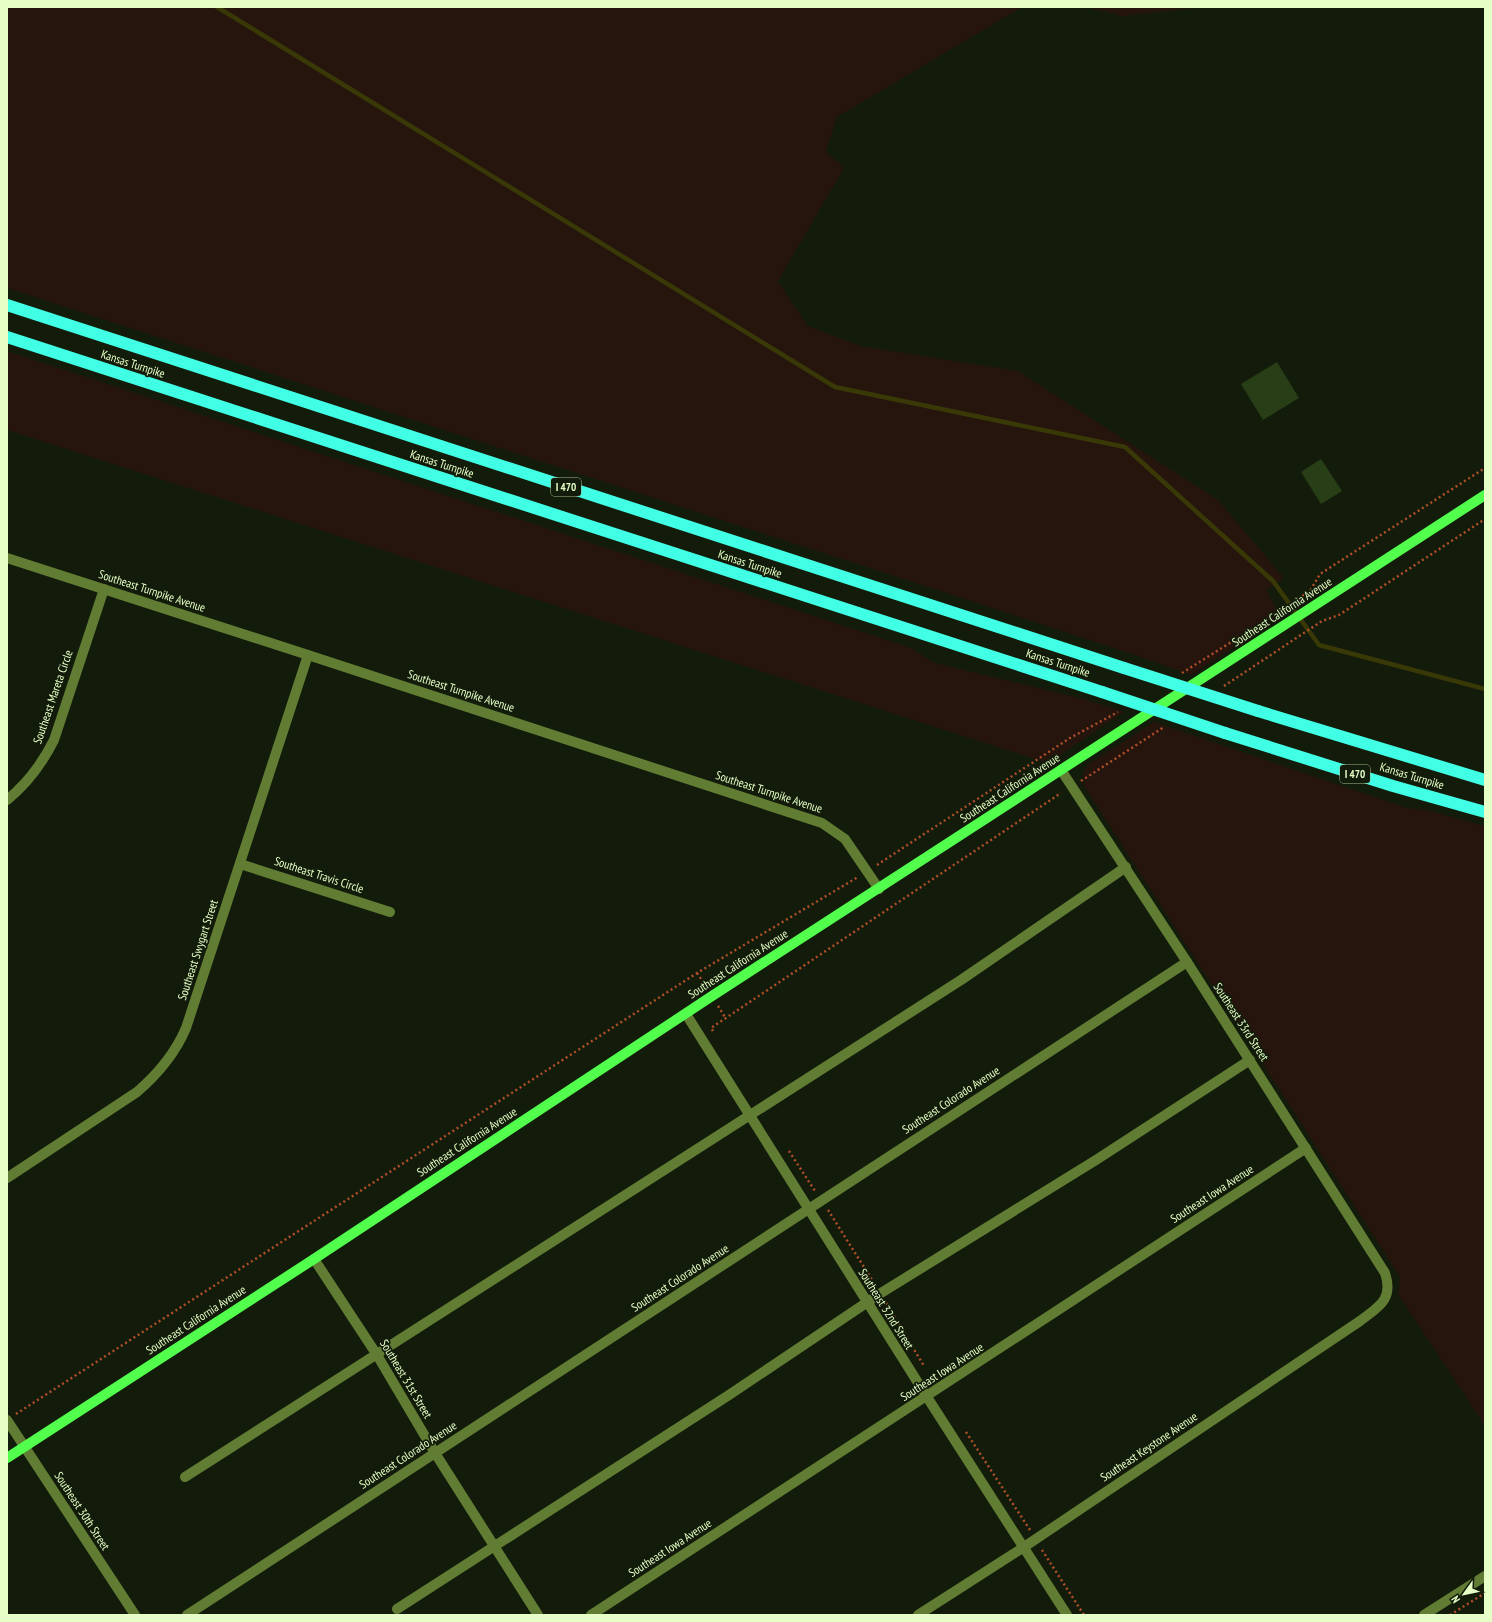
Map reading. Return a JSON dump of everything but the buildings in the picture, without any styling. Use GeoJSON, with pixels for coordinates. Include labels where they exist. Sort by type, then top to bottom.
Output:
{"type":"FeatureCollection","features":[{"type":"Feature","properties":{"kind":"highway","name":"Kansas Turnpike"},"geometry":{"type":"LineString","coordinates":[[7,305],[1124,668],[1258,711],[1485,780]]}},
{"type":"Feature","properties":{"kind":"highway","name":"Kansas Turnpike"},"geometry":{"type":"LineString","coordinates":[[7,337],[1225,733],[1393,786],[1485,812]]}},
{"type":"Feature","properties":{"kind":"main road","name":"Southeast California Avenue"},"geometry":{"type":"LineString","coordinates":[[7,1458],[314,1259],[712,996],[1485,495]]}},
{"type":"Feature","properties":{"kind":"street","name":"Southeast Turnpike Avenue"},"geometry":{"type":"LineString","coordinates":[[7,558],[822,823],[845,839],[879,889]]}},
{"type":"Feature","properties":{"kind":"street","name":"Southeast Mareta Circle"},"geometry":{"type":"LineString","coordinates":[[7,800],[22,788],[36,772],[46,757],[54,740],[104,590]]}},
{"type":"Feature","properties":{"kind":"street","name":"Southeast Swygart Street"},"geometry":{"type":"LineString","coordinates":[[7,1178],[137,1092],[168,1062],[181,1040],[308,655]]}},
{"type":"Feature","properties":{"kind":"street","name":"Southeast 33rd Street"},"geometry":{"type":"LineString","coordinates":[[1061,770],[1187,962],[1385,1273],[1388,1281],[1388,1292]]}},
{"type":"Feature","properties":{"kind":"street","name":"Southeast Travis Circle"},"geometry":{"type":"LineString","coordinates":[[240,864],[390,912]]}},
{"type":"Feature","properties":{"kind":"street"},"geometry":{"type":"LineString","coordinates":[[185,1476],[377,1355],[961,980],[1126,868]]}},
{"type":"Feature","properties":{"kind":"street","name":"Southeast Colorado Avenue"},"geometry":{"type":"LineString","coordinates":[[186,1615],[1187,962]]}},
{"type":"Feature","properties":{"kind":"street","name":"Southeast 32nd Street"},"geometry":{"type":"LineString","coordinates":[[686,1014],[867,1303],[1067,1615]]}},
{"type":"Feature","properties":{"kind":"street"},"geometry":{"type":"LineString","coordinates":[[397,1609],[729,1395],[881,1293],[1096,1160],[1250,1060]]}},
{"type":"Feature","properties":{"kind":"street","name":"Southeast Iowa Avenue"},"geometry":{"type":"LineString","coordinates":[[591,1615],[927,1397],[1306,1148]]}},
{"type":"Feature","properties":{"kind":"street","name":"Southeast 31st Street"},"geometry":{"type":"LineString","coordinates":[[314,1259],[377,1355],[435,1453],[538,1615]]}},
{"type":"Feature","properties":{"kind":"street","name":"Southeast Keystone Avenue"},"geometry":{"type":"LineString","coordinates":[[918,1615],[1035,1540],[1377,1309],[1385,1300],[1388,1292]]}},
{"type":"Feature","properties":{"kind":"street","name":"Southeast 30th Street"},"geometry":{"type":"LineString","coordinates":[[11,1417],[24,1447],[135,1615]]}},
{"type":"Feature","properties":{"kind":"street"},"geometry":{"type":"LineString","coordinates":[[1424,1615],[1485,1576]]}},
{"type":"Feature","properties":{"kind":"path"},"geometry":{"type":"LineString","coordinates":[[1268,619],[1310,591],[1320,574],[1485,468]]}},
{"type":"Feature","properties":{"kind":"path"},"geometry":{"type":"LineString","coordinates":[[1222,688],[1317,624],[1339,615],[1485,520]]}},
{"type":"Feature","properties":{"kind":"path"},"geometry":{"type":"LineString","coordinates":[[1176,676],[1256,627]]}},
{"type":"Feature","properties":{"kind":"path"},"geometry":{"type":"LineString","coordinates":[[11,1417],[697,972],[867,872],[1070,738],[1123,708]]}},
{"type":"Feature","properties":{"kind":"path"},"geometry":{"type":"LineString","coordinates":[[715,1034],[711,1028],[814,957],[1170,723]]}},
{"type":"Feature","properties":{"kind":"path"},"geometry":{"type":"LineString","coordinates":[[786,1148],[822,1200],[881,1293],[926,1370]]}},
{"type":"Feature","properties":{"kind":"path"},"geometry":{"type":"LineString","coordinates":[[964,1429],[1084,1615]]}},
{"type":"Feature","properties":{"kind":"path"},"geometry":{"type":"LineString","coordinates":[[1450,1615],[1485,1593]]}},
{"type":"Feature","properties":{"kind":"shaded area"},"geometry":{"type":"Polygon","coordinates":[[[7,7],[1022,7],[837,117],[826,151],[844,168],[778,281],[808,326],[860,346],[1018,371],[1218,500],[1284,578],[1266,590],[1281,616],[1191,675],[968,600],[7,288],[7,7]]]}},
{"type":"Feature","properties":{"kind":"shaded area"},"geometry":{"type":"Polygon","coordinates":[[[1085,7],[1202,7],[1123,16],[1085,7]]]}},
{"type":"Feature","properties":{"kind":"shaded area"},"geometry":{"type":"Polygon","coordinates":[[[7,351],[911,648],[935,663],[1084,699],[1124,712],[1048,763],[7,430],[7,351]]]}},
{"type":"Feature","properties":{"kind":"shaded area"},"geometry":{"type":"Polygon","coordinates":[[[1154,722],[1407,808],[1427,810],[1485,826],[1485,1426],[1398,1294],[1400,1277],[1084,786],[1083,775],[1087,765],[1154,722]]]}},
{"type":"Feature","properties":{"kind":"waterway"},"geometry":{"type":"LineString","coordinates":[[217,7],[835,387],[1125,447],[1273,581],[1319,645],[1485,689]]}}]}
